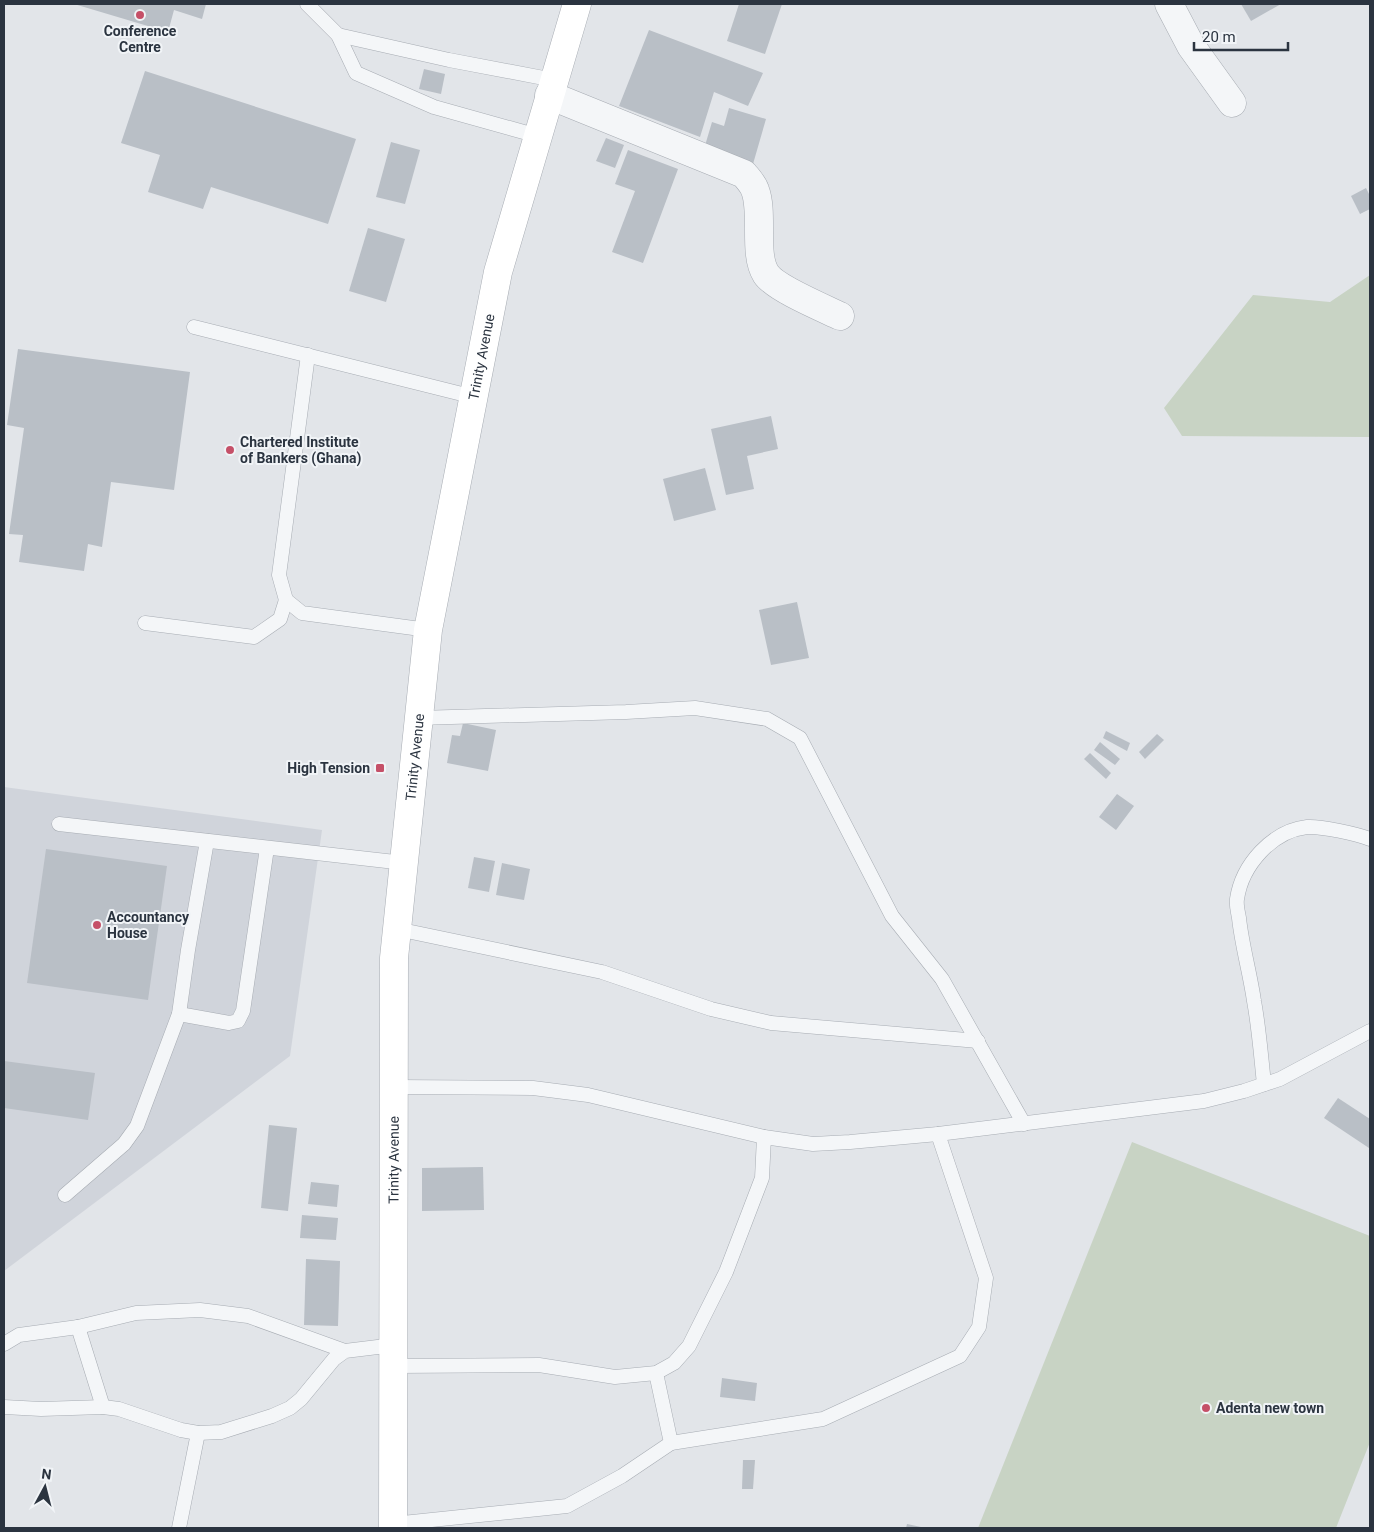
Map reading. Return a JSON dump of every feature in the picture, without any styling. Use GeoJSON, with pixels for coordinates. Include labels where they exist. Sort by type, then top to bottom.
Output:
{"type":"FeatureCollection","features":[{"type":"Feature","properties":{"kind":"street","name":"Trinity Avenue"},"geometry":{"type":"LineString","coordinates":[[393,1526],[394,958],[428,630],[498,272],[577,4]]}},
{"type":"Feature","properties":{"kind":"street"},"geometry":{"type":"LineString","coordinates":[[1169,4],[1191,46],[1232,103]]}},
{"type":"Feature","properties":{"kind":"street"},"geometry":{"type":"LineString","coordinates":[[552,88],[744,174],[754,188],[758,201],[760,256],[766,274],[778,285],[840,316]]}},
{"type":"Feature","properties":{"kind":"lane"},"geometry":{"type":"LineString","coordinates":[[308,4],[338,35],[356,73],[434,107],[538,136]]}},
{"type":"Feature","properties":{"kind":"lane"},"geometry":{"type":"LineString","coordinates":[[338,35],[449,60],[552,88]]}},
{"type":"Feature","properties":{"kind":"lane"},"geometry":{"type":"LineString","coordinates":[[194,327],[474,397]]}},
{"type":"Feature","properties":{"kind":"lane"},"geometry":{"type":"LineString","coordinates":[[145,623],[254,636],[280,619],[286,600],[279,575],[308,356]]}},
{"type":"Feature","properties":{"kind":"lane"},"geometry":{"type":"LineString","coordinates":[[286,600],[302,613],[428,630]]}},
{"type":"Feature","properties":{"kind":"lane"},"geometry":{"type":"LineString","coordinates":[[418,718],[626,712],[695,708],[767,719],[800,738],[892,916],[942,979],[1024,1124]]}},
{"type":"Feature","properties":{"kind":"lane"},"geometry":{"type":"LineString","coordinates":[[59,824],[404,864]]}},
{"type":"Feature","properties":{"kind":"lane"},"geometry":{"type":"LineString","coordinates":[[1264,1084],[1254,1002],[1237,900],[1242,881],[1252,862],[1268,844],[1287,833],[1307,827],[1336,830],[1370,839]]}},
{"type":"Feature","properties":{"kind":"lane"},"geometry":{"type":"LineString","coordinates":[[65,1196],[124,1144],[137,1126],[179,1014],[207,841]]}},
{"type":"Feature","properties":{"kind":"lane"},"geometry":{"type":"LineString","coordinates":[[179,1014],[229,1023],[238,1021],[243,1012],[268,848]]}},
{"type":"Feature","properties":{"kind":"lane"},"geometry":{"type":"LineString","coordinates":[[397,929],[602,972],[711,1009],[771,1023],[978,1041]]}},
{"type":"Feature","properties":{"kind":"lane"},"geometry":{"type":"LineString","coordinates":[[394,1086],[533,1088],[588,1095],[764,1137],[813,1144],[938,1134],[1204,1101],[1280,1078],[1370,1031]]}},
{"type":"Feature","properties":{"kind":"lane"},"geometry":{"type":"LineString","coordinates":[[393,1526],[567,1506],[622,1476],[670,1443],[823,1419],[960,1356],[979,1327],[986,1278],[938,1134]]}},
{"type":"Feature","properties":{"kind":"lane"},"geometry":{"type":"LineString","coordinates":[[4,1344],[19,1335],[78,1327],[136,1313],[200,1310],[248,1316],[345,1351],[539,1365],[615,1377],[656,1373],[674,1363],[689,1346],[726,1272],[762,1178],[764,1137]]}},
{"type":"Feature","properties":{"kind":"lane"},"geometry":{"type":"LineString","coordinates":[[78,1327],[103,1407]]}},
{"type":"Feature","properties":{"kind":"lane"},"geometry":{"type":"LineString","coordinates":[[4,1407],[40,1409],[103,1407],[119,1409],[181,1430],[198,1433],[221,1432],[272,1416],[290,1408],[300,1400],[334,1359],[345,1351]]}},
{"type":"Feature","properties":{"kind":"lane"},"geometry":{"type":"LineString","coordinates":[[656,1373],[670,1443]]}},
{"type":"Feature","properties":{"kind":"lane"},"geometry":{"type":"LineString","coordinates":[[179,1528],[198,1433]]}},
{"type":"Feature","properties":{"kind":"shaded area"},"geometry":{"type":"Polygon","coordinates":[[[4,787],[322,830],[290,1056],[4,1271],[4,787]]]}},
{"type":"Feature","properties":{"kind":"green space"},"geometry":{"type":"Polygon","coordinates":[[[1370,275],[1370,437],[1182,436],[1164,408],[1253,295],[1330,302],[1370,275]]]}},
{"type":"Feature","properties":{"kind":"green space"},"geometry":{"type":"Polygon","coordinates":[[[1132,1142],[1370,1236],[1370,1442],[1336,1528],[978,1528],[1132,1142]]]}},
{"type":"Feature","properties":{"kind":"building","name":"Conference Centre"},"geometry":{"type":"Polygon","coordinates":[[[74,4],[206,4],[202,19],[174,10],[168,32],[74,4]]]}},
{"type":"Feature","properties":{"kind":"building"},"geometry":{"type":"Polygon","coordinates":[[[739,4],[782,4],[765,54],[727,41],[739,4]]]}},
{"type":"Feature","properties":{"kind":"building"},"geometry":{"type":"Polygon","coordinates":[[[1241,4],[1281,4],[1251,21],[1241,4]]]}},
{"type":"Feature","properties":{"kind":"building"},"geometry":{"type":"Polygon","coordinates":[[[649,30],[763,73],[748,106],[714,92],[700,137],[619,106],[649,30]]]}},
{"type":"Feature","properties":{"kind":"building"},"geometry":{"type":"Polygon","coordinates":[[[424,69],[445,74],[441,94],[419,89],[424,69]]]}},
{"type":"Feature","properties":{"kind":"building"},"geometry":{"type":"Polygon","coordinates":[[[145,71],[356,139],[328,224],[211,187],[203,209],[148,192],[160,155],[121,143],[145,71]]]}},
{"type":"Feature","properties":{"kind":"building"},"geometry":{"type":"Polygon","coordinates":[[[729,108],[766,119],[753,164],[704,149],[712,122],[724,126],[729,108]]]}},
{"type":"Feature","properties":{"kind":"building"},"geometry":{"type":"Polygon","coordinates":[[[606,138],[624,145],[615,168],[596,161],[606,138]]]}},
{"type":"Feature","properties":{"kind":"building"},"geometry":{"type":"Polygon","coordinates":[[[391,142],[420,150],[405,204],[376,197],[391,142]]]}},
{"type":"Feature","properties":{"kind":"building"},"geometry":{"type":"Polygon","coordinates":[[[628,150],[678,169],[643,263],[612,252],[635,191],[615,184],[628,150]]]}},
{"type":"Feature","properties":{"kind":"building"},"geometry":{"type":"Polygon","coordinates":[[[1366,188],[1370,196],[1370,209],[1360,214],[1351,196],[1366,188]]]}},
{"type":"Feature","properties":{"kind":"building"},"geometry":{"type":"Polygon","coordinates":[[[368,228],[405,239],[386,302],[349,291],[368,228]]]}},
{"type":"Feature","properties":{"kind":"building"},"geometry":{"type":"Polygon","coordinates":[[[18,349],[190,372],[174,490],[111,482],[102,547],[88,544],[84,571],[19,562],[23,535],[9,534],[24,428],[7,425],[18,349]]]}},
{"type":"Feature","properties":{"kind":"building"},"geometry":{"type":"Polygon","coordinates":[[[771,416],[778,449],[747,456],[754,489],[726,495],[711,429],[771,416]]]}},
{"type":"Feature","properties":{"kind":"building"},"geometry":{"type":"Polygon","coordinates":[[[705,468],[716,510],[674,521],[663,479],[705,468]]]}},
{"type":"Feature","properties":{"kind":"building"},"geometry":{"type":"Polygon","coordinates":[[[797,602],[809,658],[771,665],[759,610],[797,602]]]}},
{"type":"Feature","properties":{"kind":"building"},"geometry":{"type":"Polygon","coordinates":[[[463,723],[496,730],[488,771],[447,763],[452,735],[460,736],[463,723]]]}},
{"type":"Feature","properties":{"kind":"building"},"geometry":{"type":"Polygon","coordinates":[[[1106,731],[1130,743],[1127,751],[1103,738],[1106,731]]]}},
{"type":"Feature","properties":{"kind":"building"},"geometry":{"type":"Polygon","coordinates":[[[1157,734],[1164,740],[1145,759],[1139,752],[1157,734]]]}},
{"type":"Feature","properties":{"kind":"building"},"geometry":{"type":"Polygon","coordinates":[[[1100,742],[1120,759],[1115,765],[1094,750],[1100,742]]]}},
{"type":"Feature","properties":{"kind":"building"},"geometry":{"type":"Polygon","coordinates":[[[1090,753],[1111,773],[1106,779],[1084,759],[1090,753]]]}},
{"type":"Feature","properties":{"kind":"building"},"geometry":{"type":"Polygon","coordinates":[[[1117,794],[1134,806],[1116,830],[1099,817],[1117,794]]]}},
{"type":"Feature","properties":{"kind":"building","name":"Accountancy House"},"geometry":{"type":"Polygon","coordinates":[[[46,849],[167,866],[148,1000],[27,983],[46,849]]]}},
{"type":"Feature","properties":{"kind":"building"},"geometry":{"type":"Polygon","coordinates":[[[474,857],[495,861],[489,892],[468,888],[474,857]]]}},
{"type":"Feature","properties":{"kind":"building"},"geometry":{"type":"Polygon","coordinates":[[[502,863],[530,869],[524,900],[496,895],[502,863]]]}},
{"type":"Feature","properties":{"kind":"building"},"geometry":{"type":"Polygon","coordinates":[[[4,1061],[95,1073],[88,1120],[4,1108],[4,1061]]]}},
{"type":"Feature","properties":{"kind":"building"},"geometry":{"type":"Polygon","coordinates":[[[1338,1098],[1370,1119],[1369,1148],[1324,1118],[1338,1098]]]}},
{"type":"Feature","properties":{"kind":"building"},"geometry":{"type":"Polygon","coordinates":[[[269,1125],[297,1128],[288,1211],[261,1208],[269,1125]]]}},
{"type":"Feature","properties":{"kind":"building"},"geometry":{"type":"Polygon","coordinates":[[[483,1167],[484,1210],[422,1211],[422,1168],[483,1167]]]}},
{"type":"Feature","properties":{"kind":"building"},"geometry":{"type":"Polygon","coordinates":[[[311,1182],[339,1185],[337,1207],[308,1204],[311,1182]]]}},
{"type":"Feature","properties":{"kind":"building"},"geometry":{"type":"Polygon","coordinates":[[[302,1215],[338,1218],[336,1240],[300,1238],[302,1215]]]}},
{"type":"Feature","properties":{"kind":"building"},"geometry":{"type":"Polygon","coordinates":[[[306,1259],[340,1261],[338,1326],[304,1325],[306,1259]]]}},
{"type":"Feature","properties":{"kind":"building"},"geometry":{"type":"Polygon","coordinates":[[[722,1378],[757,1383],[755,1401],[720,1397],[722,1378]]]}},
{"type":"Feature","properties":{"kind":"building"},"geometry":{"type":"Polygon","coordinates":[[[743,1460],[755,1460],[753,1489],[742,1489],[743,1460]]]}},
{"type":"Feature","properties":{"kind":"building"},"geometry":{"type":"Polygon","coordinates":[[[907,1524],[921,1527],[921,1528],[906,1528],[907,1524]]]}},
{"type":"Feature","properties":{"kind":"place","name":"Conference Centre"},"geometry":{"type":"Point","coordinates":[140,15]}},
{"type":"Feature","properties":{"kind":"place","name":"Chartered Institute of Bankers (Ghana)"},"geometry":{"type":"Point","coordinates":[230,450]}},
{"type":"Feature","properties":{"kind":"place","name":"High Tension"},"geometry":{"type":"Point","coordinates":[380,768]}},
{"type":"Feature","properties":{"kind":"place","name":"Accountancy House"},"geometry":{"type":"Point","coordinates":[97,925]}},
{"type":"Feature","properties":{"kind":"place","name":"Adenta new town"},"geometry":{"type":"Point","coordinates":[1206,1408]}}]}
